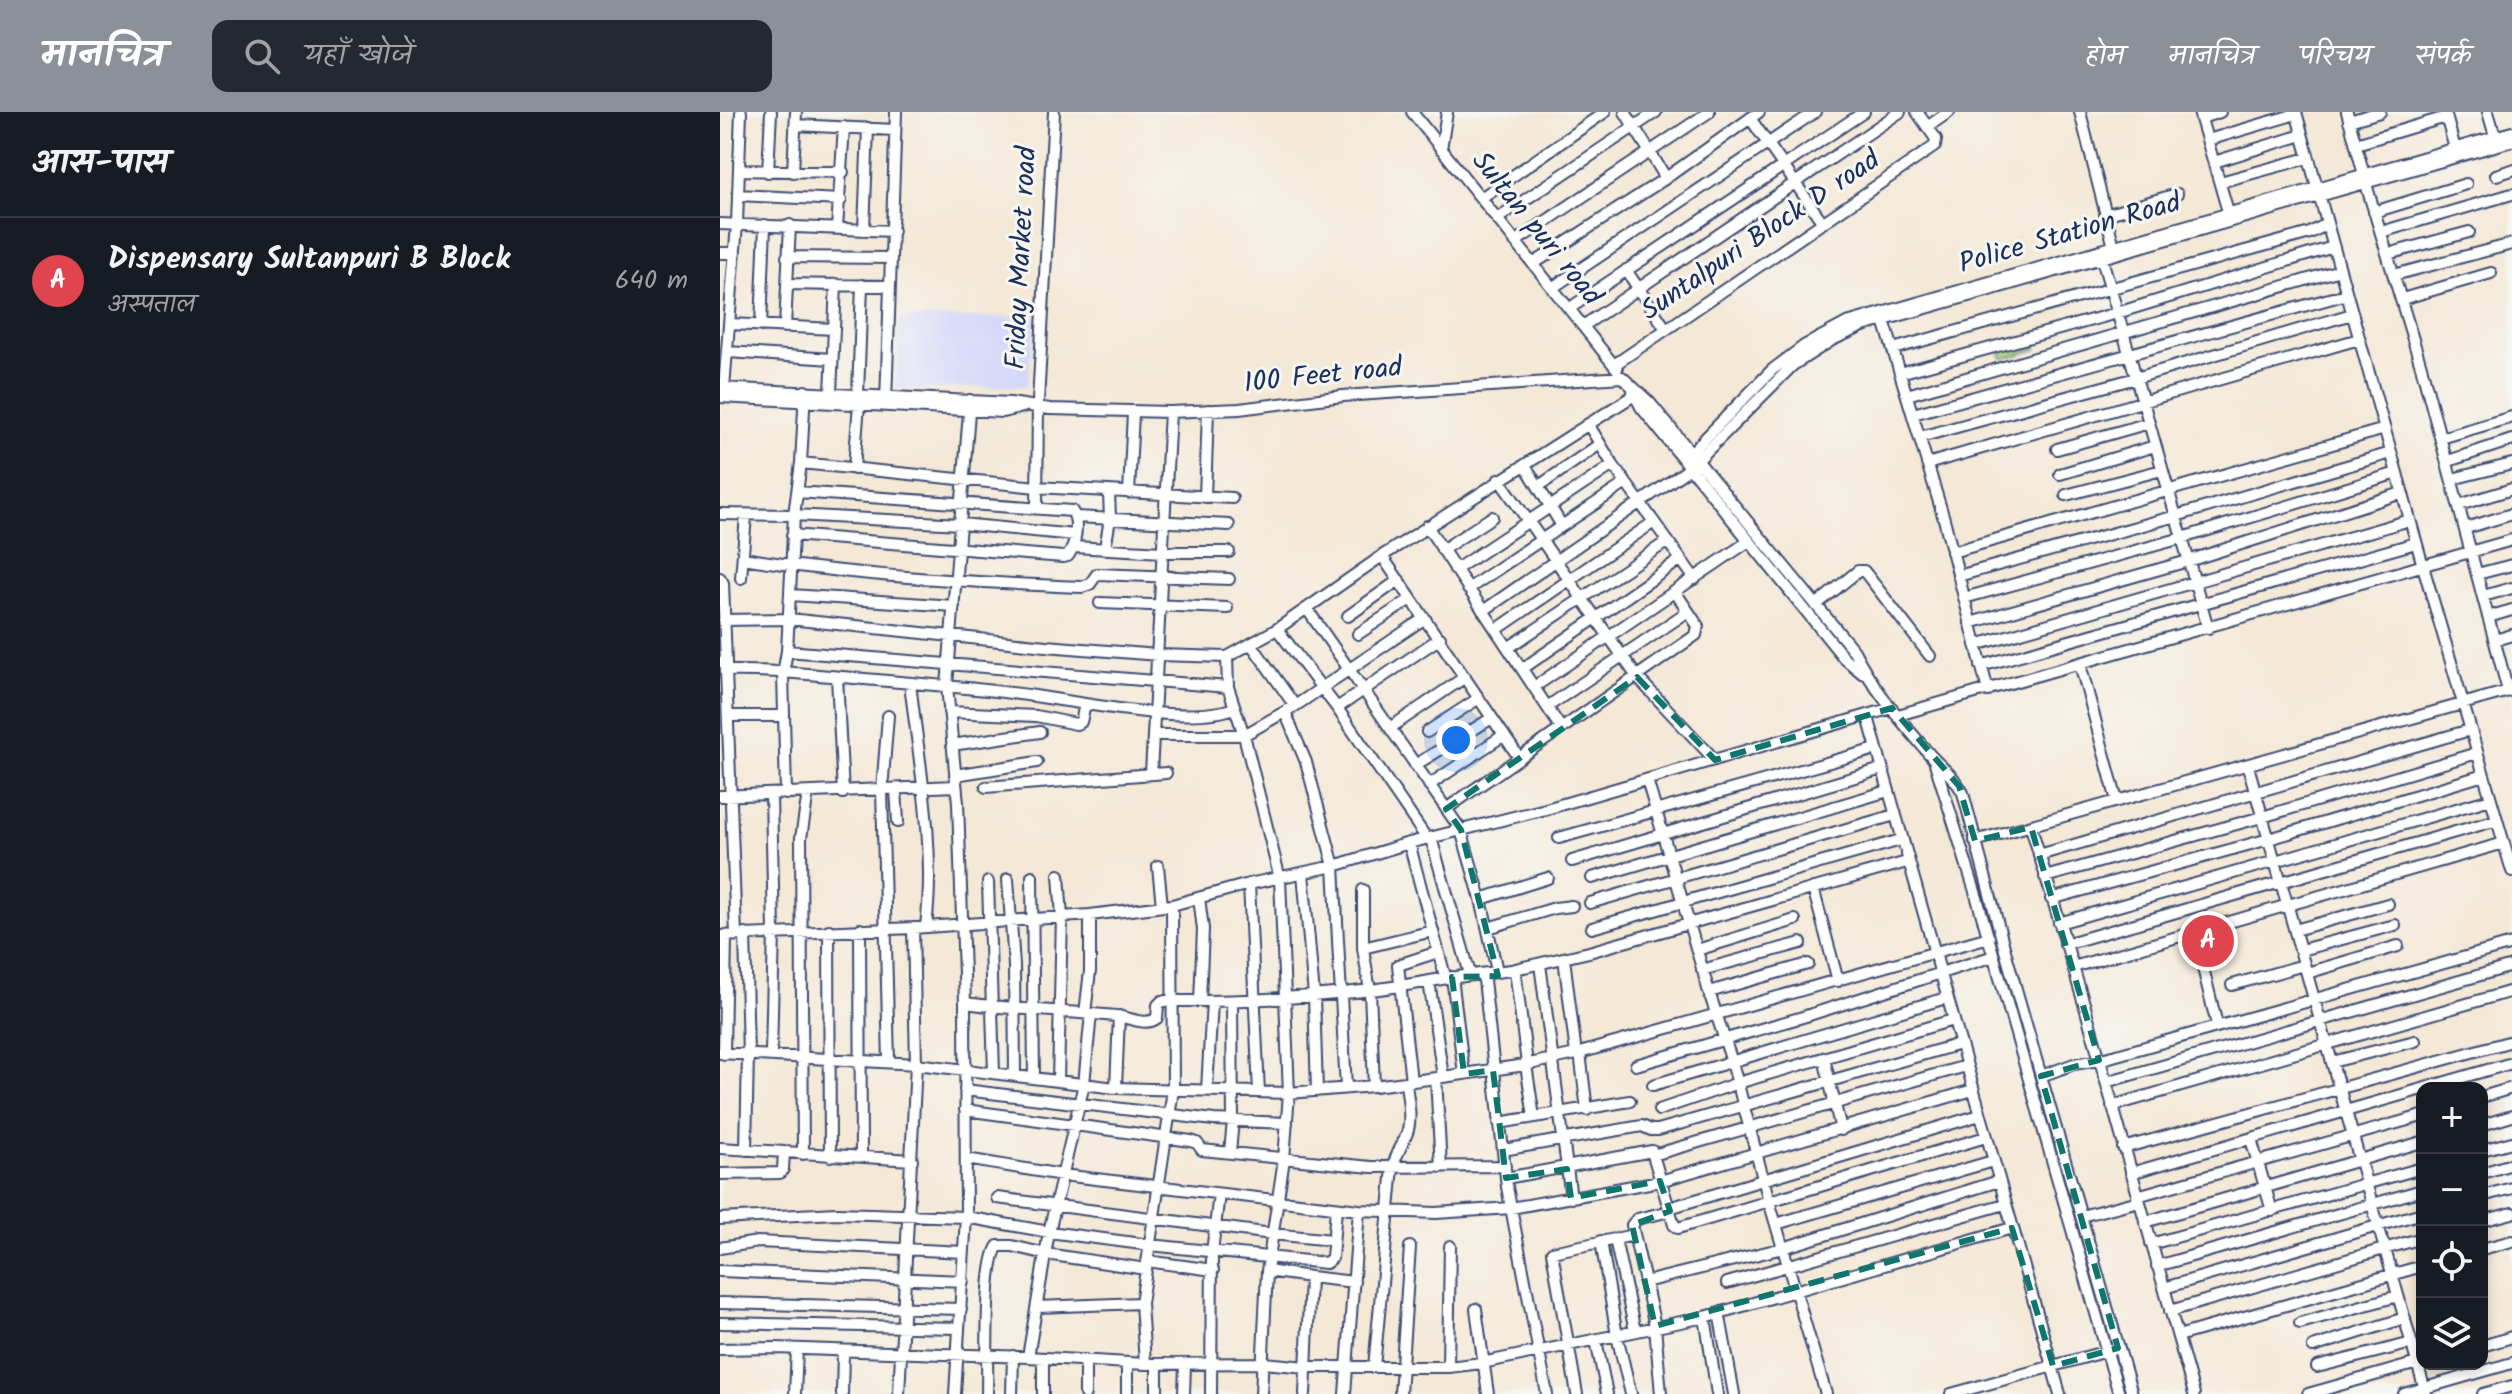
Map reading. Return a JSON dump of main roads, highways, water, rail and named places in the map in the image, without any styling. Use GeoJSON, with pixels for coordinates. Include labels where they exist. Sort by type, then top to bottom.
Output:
{"type":"FeatureCollection","features":[{"type":"Feature","properties":{"kind":"place","name":"Dispensary Sultanpuri B Block"},"geometry":{"type":"Point","coordinates":[2208,941]}}]}
